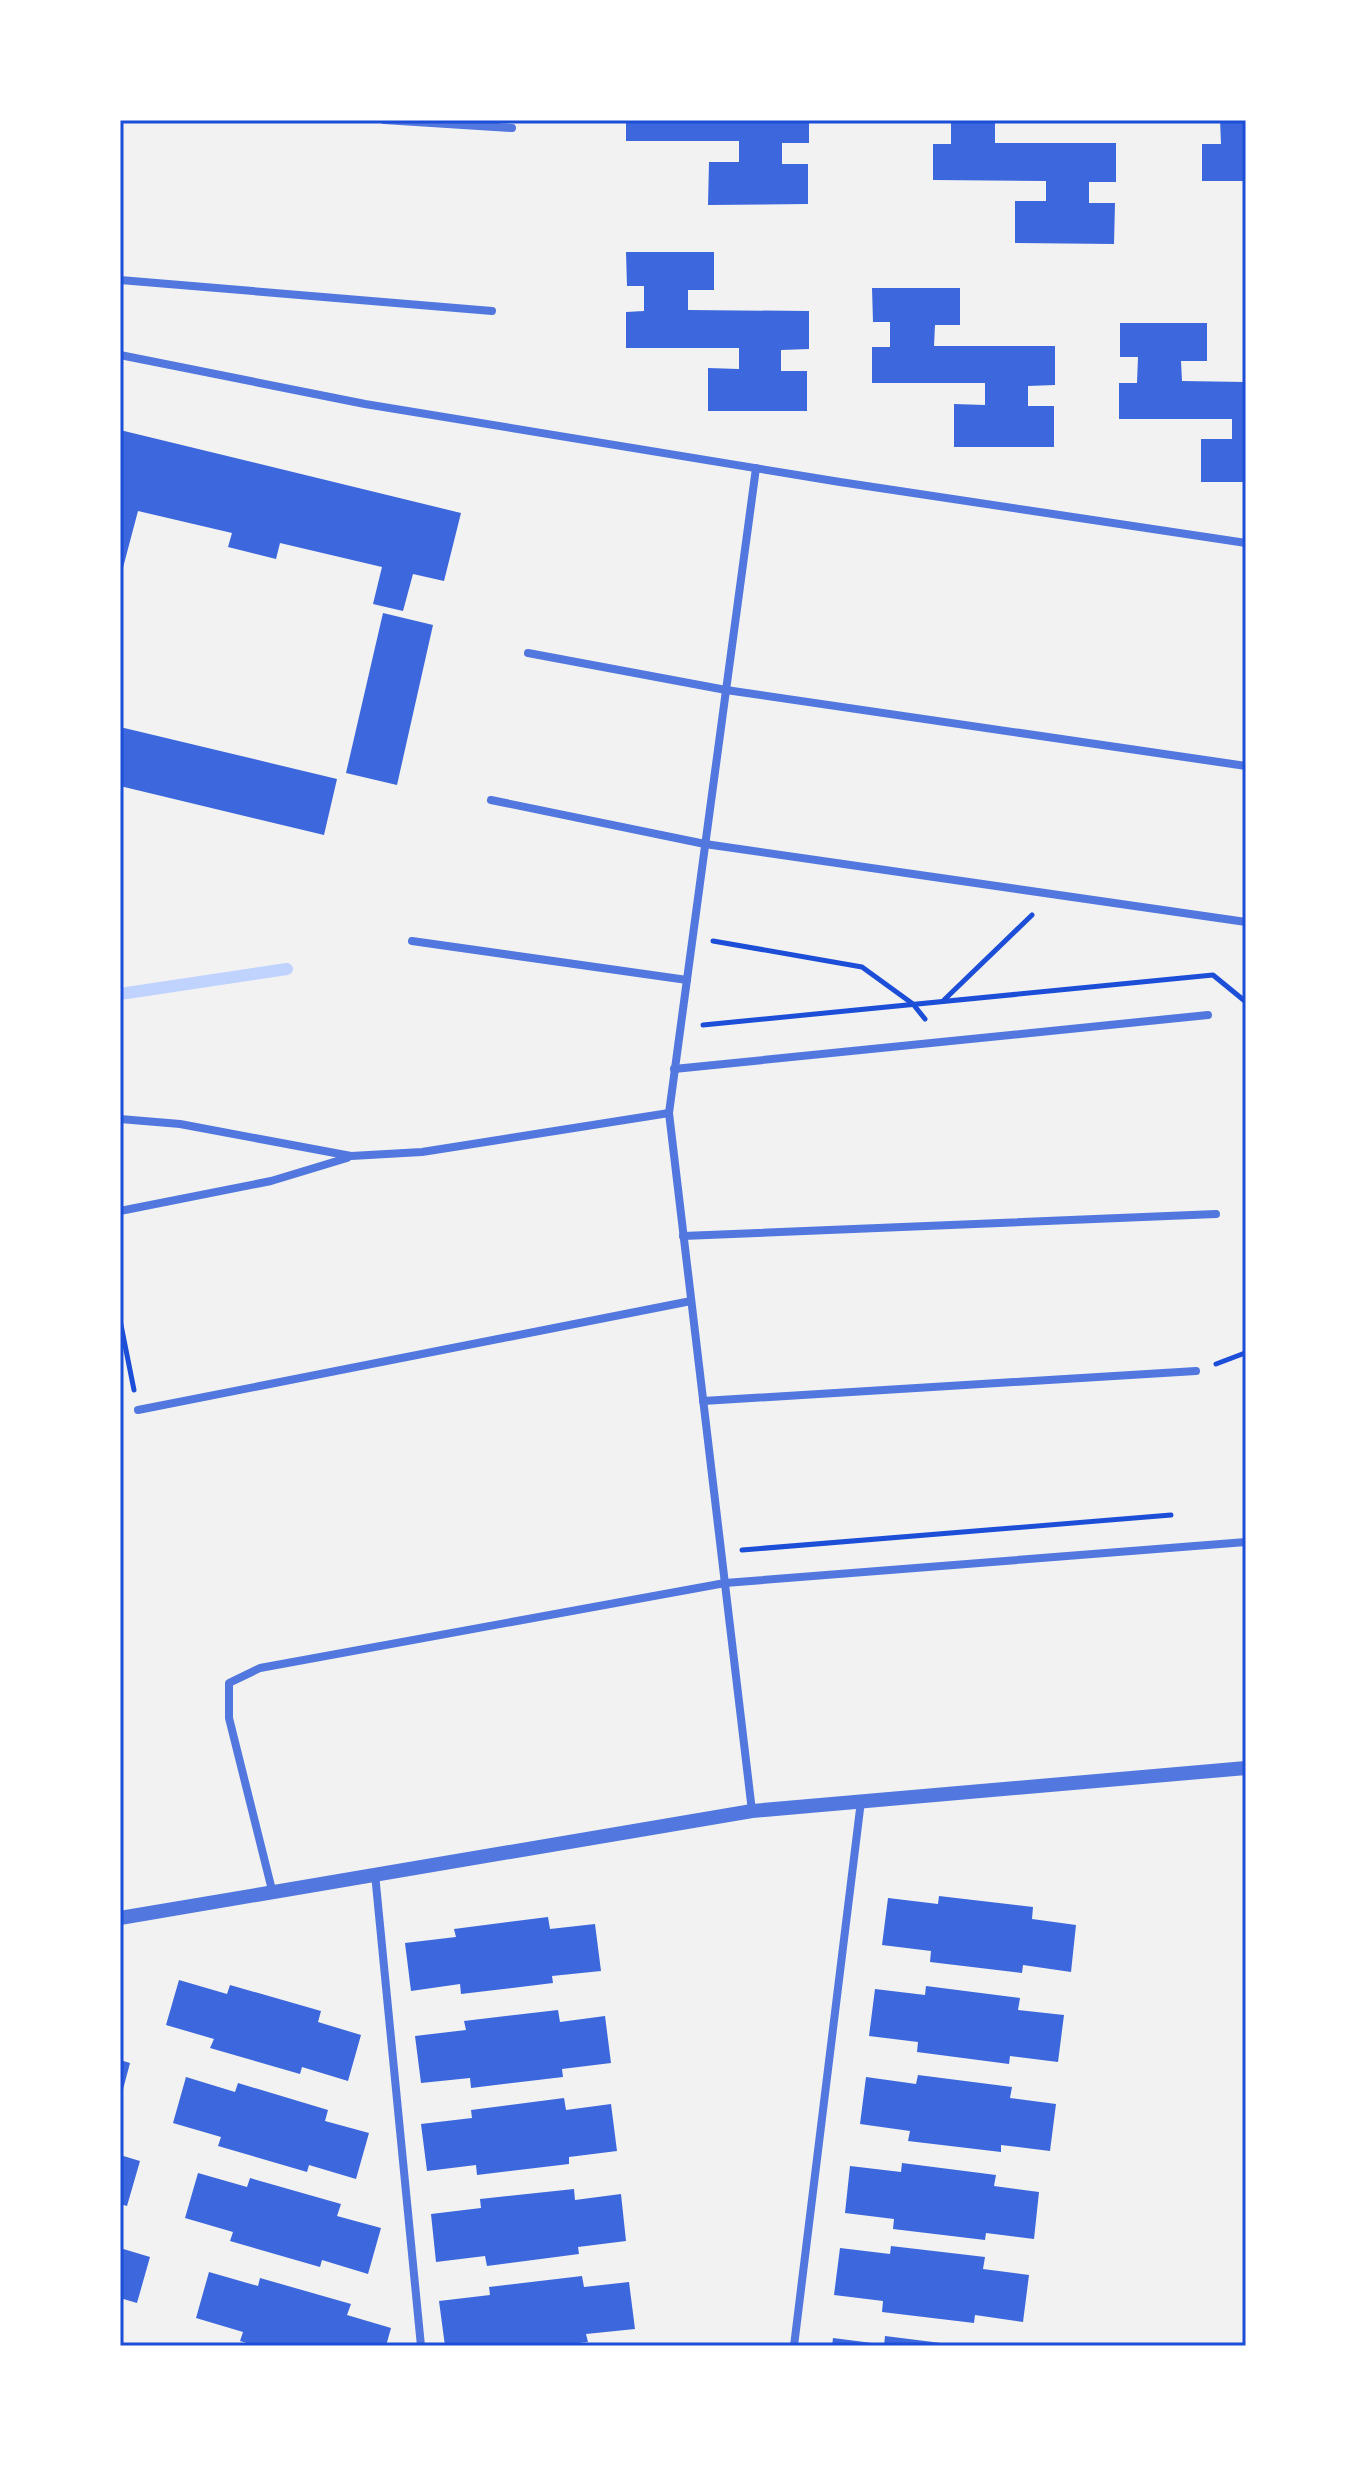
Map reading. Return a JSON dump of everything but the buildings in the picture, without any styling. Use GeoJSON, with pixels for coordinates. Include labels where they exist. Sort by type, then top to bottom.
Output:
{"type":"FeatureCollection","features":[{"type":"Feature","properties":{"kind":"street"},"geometry":{"type":"LineString","coordinates":[[384,120],[512,128]]}},
{"type":"Feature","properties":{"kind":"street"},"geometry":{"type":"LineString","coordinates":[[120,280],[492,311]]}},
{"type":"Feature","properties":{"kind":"street"},"geometry":{"type":"LineString","coordinates":[[120,355],[365,404],[1246,543]]}},
{"type":"Feature","properties":{"kind":"street"},"geometry":{"type":"LineString","coordinates":[[752,1811],[669,1113],[756,468]]}},
{"type":"Feature","properties":{"kind":"street"},"geometry":{"type":"LineString","coordinates":[[528,653],[726,690],[1246,766]]}},
{"type":"Feature","properties":{"kind":"street"},"geometry":{"type":"LineString","coordinates":[[491,800],[705,844],[1246,922]]}},
{"type":"Feature","properties":{"kind":"street"},"geometry":{"type":"LineString","coordinates":[[412,941],[687,980]]}},
{"type":"Feature","properties":{"kind":"street"},"geometry":{"type":"LineString","coordinates":[[674,1069],[1208,1015]]}},
{"type":"Feature","properties":{"kind":"street"},"geometry":{"type":"LineString","coordinates":[[120,1119],[180,1124],[351,1156],[422,1152],[669,1113]]}},
{"type":"Feature","properties":{"kind":"street"},"geometry":{"type":"LineString","coordinates":[[120,1211],[271,1181],[351,1156]]}},
{"type":"Feature","properties":{"kind":"street"},"geometry":{"type":"LineString","coordinates":[[683,1236],[1216,1214]]}},
{"type":"Feature","properties":{"kind":"street"},"geometry":{"type":"LineString","coordinates":[[138,1410],[691,1301]]}},
{"type":"Feature","properties":{"kind":"street"},"geometry":{"type":"LineString","coordinates":[[703,1401],[1196,1371]]}},
{"type":"Feature","properties":{"kind":"street"},"geometry":{"type":"LineString","coordinates":[[273,1894],[229,1718],[229,1683],[260,1668],[725,1583],[1246,1542]]}},
{"type":"Feature","properties":{"kind":"street"},"geometry":{"type":"LineString","coordinates":[[120,1918],[752,1811],[1246,1768]]}},
{"type":"Feature","properties":{"kind":"street"},"geometry":{"type":"LineString","coordinates":[[794,2346],[861,1801]]}},
{"type":"Feature","properties":{"kind":"street"},"geometry":{"type":"LineString","coordinates":[[375,1874],[421,2346]]}},
{"type":"Feature","properties":{"kind":"path"},"geometry":{"type":"LineString","coordinates":[[943,1002],[1034,913]]}},
{"type":"Feature","properties":{"kind":"path"},"geometry":{"type":"LineString","coordinates":[[692,938],[862,967],[913,1004],[944,1042]]}},
{"type":"Feature","properties":{"kind":"path"},"geometry":{"type":"LineString","coordinates":[[680,1027],[1213,975],[1246,1002]]}},
{"type":"Feature","properties":{"kind":"path"},"geometry":{"type":"LineString","coordinates":[[120,1320],[138,1410]]}},
{"type":"Feature","properties":{"kind":"path"},"geometry":{"type":"LineString","coordinates":[[721,1552],[1171,1515]]}},
{"type":"Feature","properties":{"kind":"waterway"},"geometry":{"type":"LineString","coordinates":[[120,994],[287,969]]}}]}
